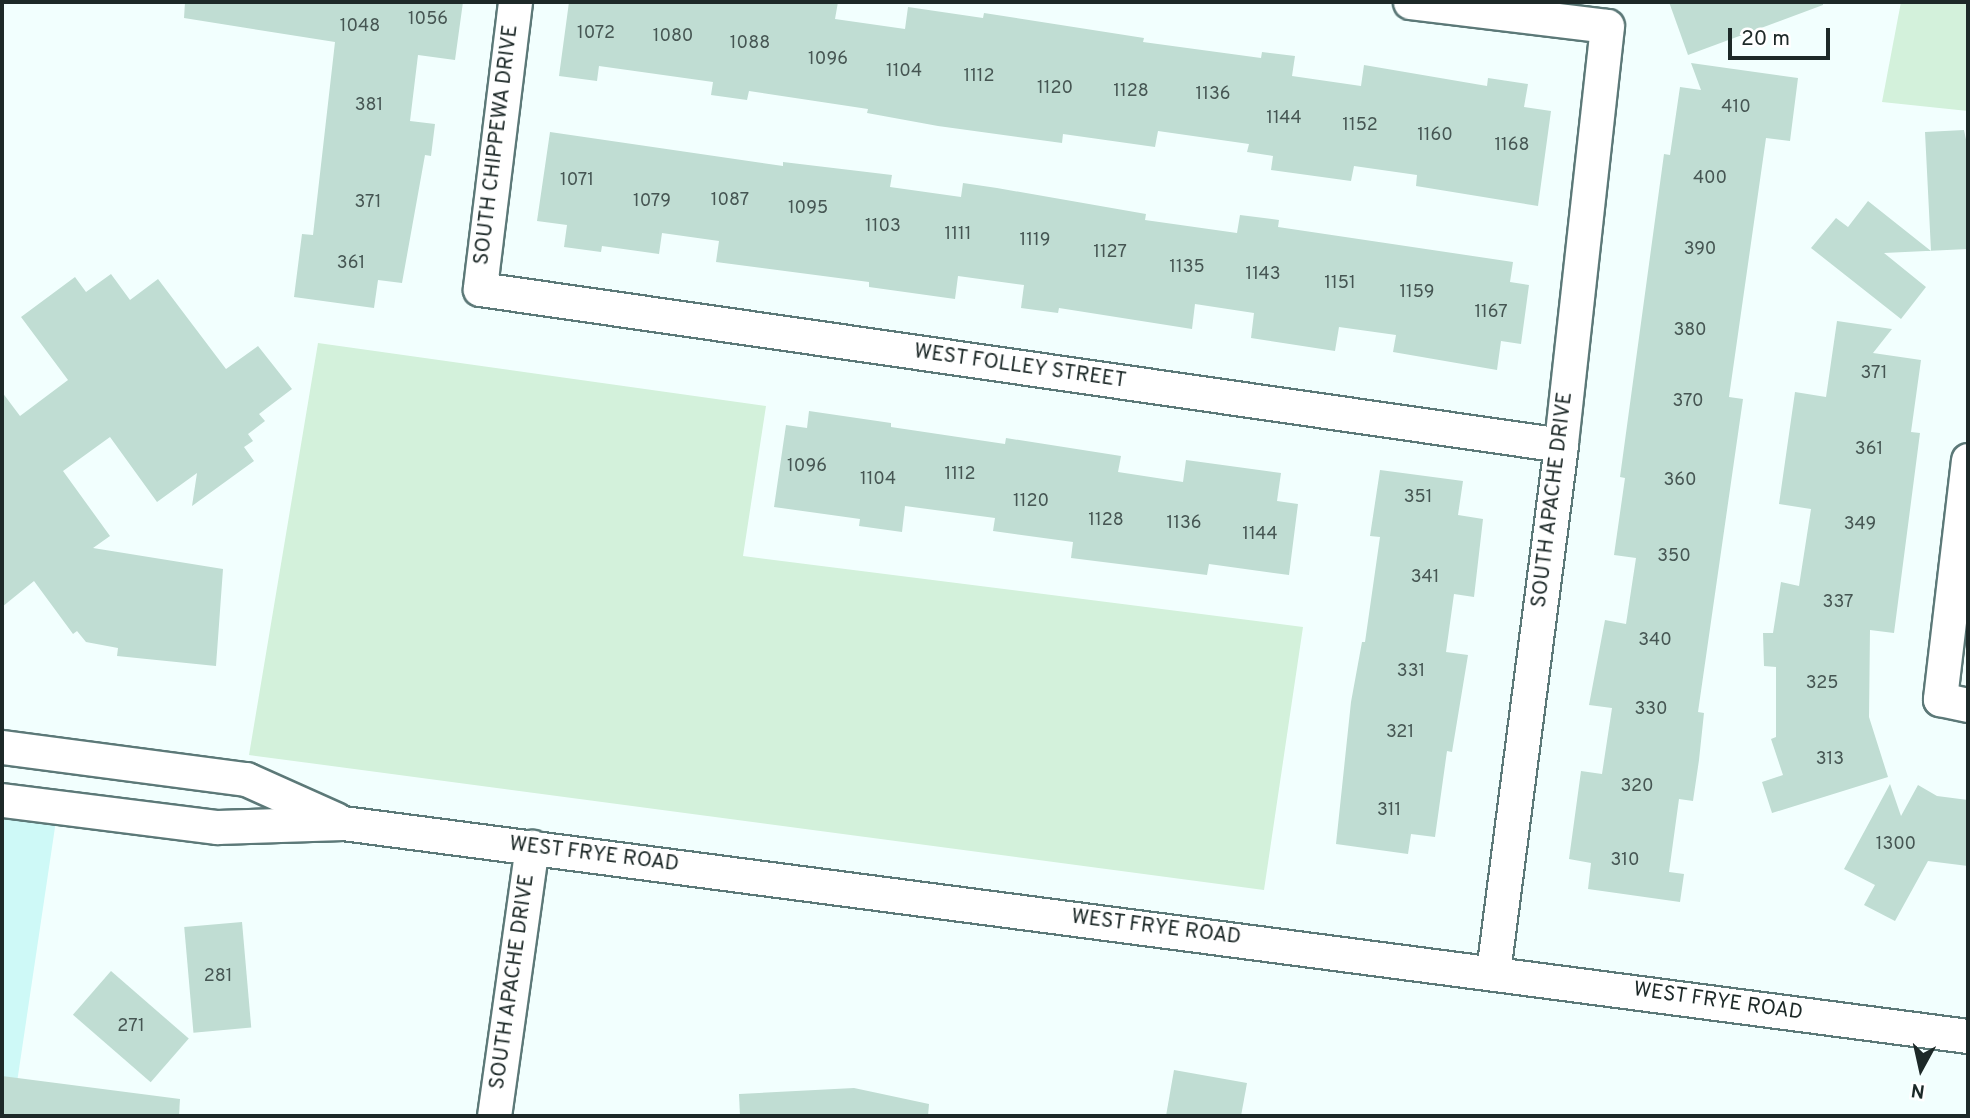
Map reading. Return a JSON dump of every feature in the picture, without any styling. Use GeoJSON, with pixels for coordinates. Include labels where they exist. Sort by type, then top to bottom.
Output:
{"type":"FeatureCollection","features":[{"type":"Feature","properties":{"kind":"street","name":"SOUTH CHIPPEWA DRIVE"},"geometry":{"type":"LineString","coordinates":[[480,289],[515,2]]}},
{"type":"Feature","properties":{"kind":"street","name":"SOUTH APACHE DRIVE"},"geometry":{"type":"LineString","coordinates":[[1410,2],[1607,26],[1561,445],[1493,972]]}},
{"type":"Feature","properties":{"kind":"street","name":"WEST FOLLEY STREET"},"geometry":{"type":"LineString","coordinates":[[480,289],[1561,445]]}},
{"type":"Feature","properties":{"kind":"street"},"geometry":{"type":"LineString","coordinates":[[1954,702],[1968,460]]}},
{"type":"Feature","properties":{"kind":"street","name":"WEST FRYE ROAD"},"geometry":{"type":"LineString","coordinates":[[2,747],[246,779],[343,823]]}},
{"type":"Feature","properties":{"kind":"street","name":"WEST FRYE ROAD"},"geometry":{"type":"LineString","coordinates":[[2,800],[217,827],[343,823],[1968,1036]]}},
{"type":"Feature","properties":{"kind":"street","name":"SOUTH APACHE DRIVE"},"geometry":{"type":"LineString","coordinates":[[494,1116],[531,847]]}},
{"type":"Feature","properties":{"kind":"shaded area"},"geometry":{"type":"Polygon","coordinates":[[[2,800],[58,807],[12,1116],[2,1116],[2,800]]]}},
{"type":"Feature","properties":{"kind":"green space"},"geometry":{"type":"Polygon","coordinates":[[[1901,2],[1968,2],[1968,111],[1882,102],[1901,2]]]}},
{"type":"Feature","properties":{"kind":"green space"},"geometry":{"type":"Polygon","coordinates":[[[318,343],[766,406],[743,556],[1303,627],[1264,890],[249,755],[318,343]]]}},
{"type":"Feature","properties":{"kind":"building"},"geometry":{"type":"Polygon","coordinates":[[[185,2],[463,2],[455,60],[418,55],[410,121],[435,124],[431,156],[425,155],[402,283],[378,280],[374,308],[294,297],[302,234],[313,235],[335,42],[184,18],[185,2]]]}},
{"type":"Feature","properties":{"kind":"building"},"geometry":{"type":"Polygon","coordinates":[[[569,2],[838,2],[835,19],[905,29],[908,7],[983,18],[984,13],[1144,38],[1143,42],[1261,58],[1262,52],[1295,56],[1292,76],[1361,86],[1364,65],[1487,86],[1488,78],[1528,84],[1524,107],[1551,111],[1538,206],[1416,186],[1417,175],[1354,166],[1351,181],[1271,170],[1273,156],[1247,152],[1249,144],[1158,131],[1155,147],[1063,134],[1062,143],[938,126],[867,113],[868,109],[749,91],[747,100],[711,95],[713,82],[599,66],[597,81],[559,76],[569,2]]]}},
{"type":"Feature","properties":{"kind":"building"},"geometry":{"type":"Polygon","coordinates":[[[1669,2],[1823,2],[1823,5],[1688,55],[1669,2]]]}},
{"type":"Feature","properties":{"kind":"building"},"geometry":{"type":"Polygon","coordinates":[[[1691,63],[1798,78],[1790,141],[1766,138],[1729,397],[1743,399],[1698,712],[1704,713],[1699,760],[1693,801],[1679,799],[1669,872],[1684,874],[1680,902],[1588,889],[1591,863],[1569,859],[1581,771],[1602,774],[1612,708],[1589,705],[1605,620],[1626,624],[1636,558],[1614,555],[1625,478],[1620,477],[1664,154],[1670,155],[1680,87],[1701,90],[1691,63]]]}},
{"type":"Feature","properties":{"kind":"building"},"geometry":{"type":"Polygon","coordinates":[[[1964,130],[1968,149],[1968,249],[1931,251],[1925,132],[1964,130]]]}},
{"type":"Feature","properties":{"kind":"building"},"geometry":{"type":"Polygon","coordinates":[[[550,132],[783,166],[783,162],[892,175],[890,187],[961,197],[963,183],[1146,214],[1145,220],[1237,233],[1240,215],[1279,220],[1278,227],[1513,262],[1510,282],[1529,285],[1521,344],[1501,341],[1497,370],[1393,352],[1396,335],[1339,327],[1335,351],[1251,338],[1254,313],[1195,304],[1192,329],[1059,308],[1058,313],[1021,308],[1024,285],[958,276],[955,299],[869,287],[869,282],[716,262],[719,241],[662,233],[659,254],[602,246],[601,252],[564,247],[567,225],[537,221],[550,132]]]}},
{"type":"Feature","properties":{"kind":"building"},"geometry":{"type":"Polygon","coordinates":[[[1868,201],[1931,251],[1884,253],[1926,287],[1901,319],[1811,248],[1836,218],[1848,227],[1868,201]]]}},
{"type":"Feature","properties":{"kind":"building"},"geometry":{"type":"Polygon","coordinates":[[[111,274],[130,300],[158,279],[226,369],[258,346],[292,389],[259,414],[265,421],[248,434],[253,441],[244,447],[254,461],[192,506],[197,473],[157,502],[110,437],[63,471],[110,536],[93,548],[223,569],[216,666],[117,656],[118,648],[86,642],[77,631],[73,634],[34,581],[2,607],[2,392],[20,416],[68,380],[21,317],[75,277],[86,292],[111,274]]]}},
{"type":"Feature","properties":{"kind":"building"},"geometry":{"type":"Polygon","coordinates":[[[1837,321],[1892,329],[1873,353],[1921,360],[1911,432],[1920,433],[1894,633],[1870,630],[1869,717],[1888,777],[1772,813],[1762,782],[1783,775],[1771,739],[1776,737],[1776,667],[1764,666],[1763,633],[1773,633],[1781,582],[1799,586],[1811,509],[1779,504],[1795,392],[1826,397],[1837,321]]]}},
{"type":"Feature","properties":{"kind":"building"},"geometry":{"type":"Polygon","coordinates":[[[809,411],[891,423],[891,427],[1005,444],[1006,438],[1121,456],[1118,472],[1183,482],[1186,460],[1281,473],[1277,501],[1298,504],[1289,575],[1209,564],[1207,575],[1071,558],[1073,542],[993,531],[995,518],[905,506],[902,532],[859,526],[860,519],[774,507],[786,425],[807,428],[809,411]]]}},
{"type":"Feature","properties":{"kind":"building"},"geometry":{"type":"Polygon","coordinates":[[[1380,470],[1463,481],[1458,515],[1483,519],[1474,597],[1454,594],[1446,652],[1468,655],[1452,752],[1447,751],[1435,837],[1411,834],[1408,854],[1336,844],[1351,702],[1362,642],[1365,642],[1380,537],[1370,536],[1380,470]]]}},
{"type":"Feature","properties":{"kind":"building"},"geometry":{"type":"Polygon","coordinates":[[[1890,784],[1901,816],[1918,785],[1937,796],[1968,800],[1968,866],[1928,861],[1895,921],[1864,905],[1875,885],[1844,869],[1890,784]]]}},
{"type":"Feature","properties":{"kind":"building"},"geometry":{"type":"Polygon","coordinates":[[[242,922],[251,1028],[193,1033],[184,927],[242,922]]]}},
{"type":"Feature","properties":{"kind":"building"},"geometry":{"type":"Polygon","coordinates":[[[111,971],[189,1039],[151,1082],[73,1015],[111,971]]]}},
{"type":"Feature","properties":{"kind":"building"},"geometry":{"type":"Polygon","coordinates":[[[1174,1070],[1247,1083],[1241,1116],[1166,1116],[1174,1070]]]}},
{"type":"Feature","properties":{"kind":"building"},"geometry":{"type":"Polygon","coordinates":[[[2,1076],[180,1099],[179,1116],[2,1116],[2,1076]]]}},
{"type":"Feature","properties":{"kind":"building"},"geometry":{"type":"Polygon","coordinates":[[[854,1088],[929,1104],[928,1116],[740,1116],[739,1094],[854,1088]]]}}]}
